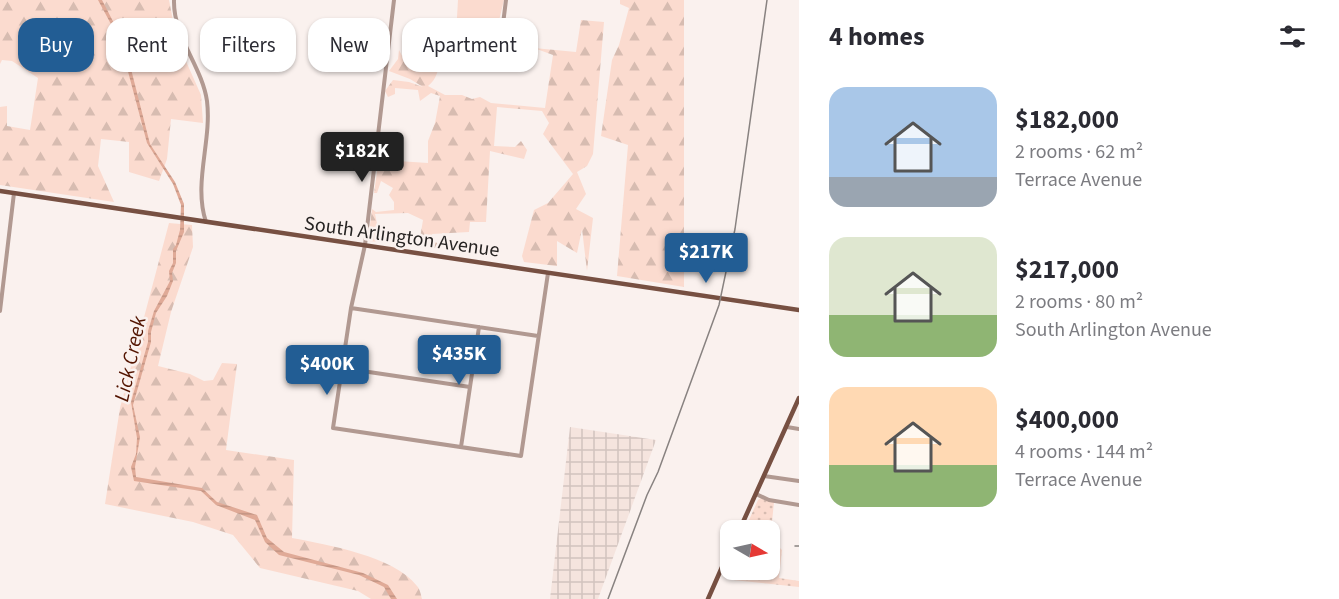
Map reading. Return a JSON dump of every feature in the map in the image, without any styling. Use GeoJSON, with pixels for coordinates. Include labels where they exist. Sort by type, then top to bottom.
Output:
{"type":"FeatureCollection","features":[{"type":"Feature","properties":{"kind":"main road","name":"South Arlington Avenue"},"geometry":{"type":"LineString","coordinates":[[0,191],[799,310]]}},
{"type":"Feature","properties":{"kind":"main road"},"geometry":{"type":"LineString","coordinates":[[744,520],[799,398]]}},
{"type":"Feature","properties":{"kind":"main road"},"geometry":{"type":"LineString","coordinates":[[708,599],[720,572]]}},
{"type":"Feature","properties":{"kind":"street"},"geometry":{"type":"LineString","coordinates":[[174,0],[177,23],[200,76],[207,105],[208,120],[201,191],[206,222]]}},
{"type":"Feature","properties":{"kind":"street"},"geometry":{"type":"LineString","coordinates":[[394,0],[365,246],[351,308],[333,428],[521,456],[548,273]]}},
{"type":"Feature","properties":{"kind":"street"},"geometry":{"type":"LineString","coordinates":[[504,18],[506,0]]}},
{"type":"Feature","properties":{"kind":"street"},"geometry":{"type":"LineString","coordinates":[[0,311],[15,193]]}},
{"type":"Feature","properties":{"kind":"street"},"geometry":{"type":"LineString","coordinates":[[351,308],[538,336]]}},
{"type":"Feature","properties":{"kind":"street"},"geometry":{"type":"LineString","coordinates":[[461,447],[479,327]]}},
{"type":"Feature","properties":{"kind":"street"},"geometry":{"type":"LineString","coordinates":[[342,368],[470,387]]}},
{"type":"Feature","properties":{"kind":"street"},"geometry":{"type":"LineString","coordinates":[[786,427],[799,429]]}},
{"type":"Feature","properties":{"kind":"street"},"geometry":{"type":"LineString","coordinates":[[764,476],[799,481]]}},
{"type":"Feature","properties":{"kind":"street"},"geometry":{"type":"LineString","coordinates":[[756,494],[769,500],[799,505]]}},
{"type":"Feature","properties":{"kind":"shaded area","name":"Lick Creek"},"geometry":{"type":"Polygon","coordinates":[[[98,0],[102,0],[111,18],[108,18],[98,0]]]}},
{"type":"Feature","properties":{"kind":"shaded area","name":"Lick Creek"},"geometry":{"type":"Polygon","coordinates":[[[128,72],[132,72],[150,144],[175,182],[184,204],[184,232],[176,251],[173,281],[156,313],[151,342],[133,405],[140,437],[135,467],[136,477],[202,488],[217,502],[257,515],[267,538],[284,552],[363,573],[388,585],[397,599],[391,599],[384,587],[359,575],[279,555],[265,542],[255,520],[216,505],[201,491],[134,481],[131,467],[136,454],[137,438],[131,402],[154,311],[170,281],[169,271],[173,263],[173,249],[180,230],[181,205],[173,184],[147,143],[128,72]]]}},
{"type":"Feature","properties":{"kind":"shaded area"},"geometry":{"type":"Polygon","coordinates":[[[570,427],[656,440],[598,599],[550,599],[570,427]]]}},
{"type":"Feature","properties":{"kind":"green space"},"geometry":{"type":"Polygon","coordinates":[[[0,0],[169,0],[173,18],[106,18],[106,72],[188,72],[188,66],[201,95],[203,123],[171,119],[167,159],[159,181],[129,172],[129,142],[101,139],[98,166],[114,202],[0,185],[0,107],[7,106],[7,126],[30,130],[38,78],[29,72],[94,72],[94,18],[18,18],[18,65],[12,61],[2,60],[0,64],[0,0]]]}},
{"type":"Feature","properties":{"kind":"green space"},"geometry":{"type":"Polygon","coordinates":[[[458,0],[504,0],[500,18],[457,18],[458,0]]]}},
{"type":"Feature","properties":{"kind":"green space"},"geometry":{"type":"Polygon","coordinates":[[[620,0],[684,0],[684,287],[617,276],[628,145],[601,136],[612,60],[619,45],[629,8],[620,4],[620,0]]]}},
{"type":"Feature","properties":{"kind":"green space"},"geometry":{"type":"Polygon","coordinates":[[[581,20],[604,22],[593,154],[587,166],[577,172],[586,194],[576,209],[593,218],[587,271],[582,229],[577,253],[557,241],[557,266],[524,262],[522,256],[534,210],[548,203],[573,174],[543,134],[549,123],[542,111],[497,107],[494,146],[515,147],[521,141],[527,150],[524,159],[490,151],[486,222],[470,222],[469,232],[432,234],[432,241],[440,244],[439,249],[419,244],[423,220],[408,213],[375,214],[381,242],[368,241],[372,209],[376,212],[394,210],[394,202],[389,195],[393,188],[381,181],[377,193],[374,193],[379,158],[390,153],[398,161],[428,163],[428,141],[435,123],[440,96],[431,93],[420,101],[418,90],[395,88],[395,94],[388,97],[385,91],[393,80],[423,87],[390,71],[398,59],[399,50],[402,56],[402,72],[437,72],[428,86],[445,95],[462,95],[472,99],[480,97],[491,103],[545,108],[553,55],[538,48],[576,52],[581,20]]]}},
{"type":"Feature","properties":{"kind":"green space"},"geometry":{"type":"Polygon","coordinates":[[[169,223],[192,225],[193,247],[171,312],[158,366],[190,374],[204,381],[213,380],[222,363],[237,364],[226,450],[294,460],[292,538],[377,559],[407,576],[420,590],[422,599],[371,599],[358,591],[260,568],[233,535],[193,522],[105,504],[120,408],[169,223]]]}},
{"type":"Feature","properties":{"kind":"green space"},"geometry":{"type":"Polygon","coordinates":[[[761,498],[774,502],[772,520],[749,520],[761,498]]]}},
{"type":"Feature","properties":{"kind":"green space"},"geometry":{"type":"Polygon","coordinates":[[[780,578],[799,581],[799,587],[733,580],[780,580],[780,578]]]}},
{"type":"Feature","properties":{"kind":"railway"},"geometry":{"type":"LineString","coordinates":[[608,599],[647,495],[658,472],[719,305],[735,229],[767,0]]}},
{"type":"Feature","properties":{"kind":"railway"},"geometry":{"type":"LineString","coordinates":[[711,242],[715,234]]}}]}
